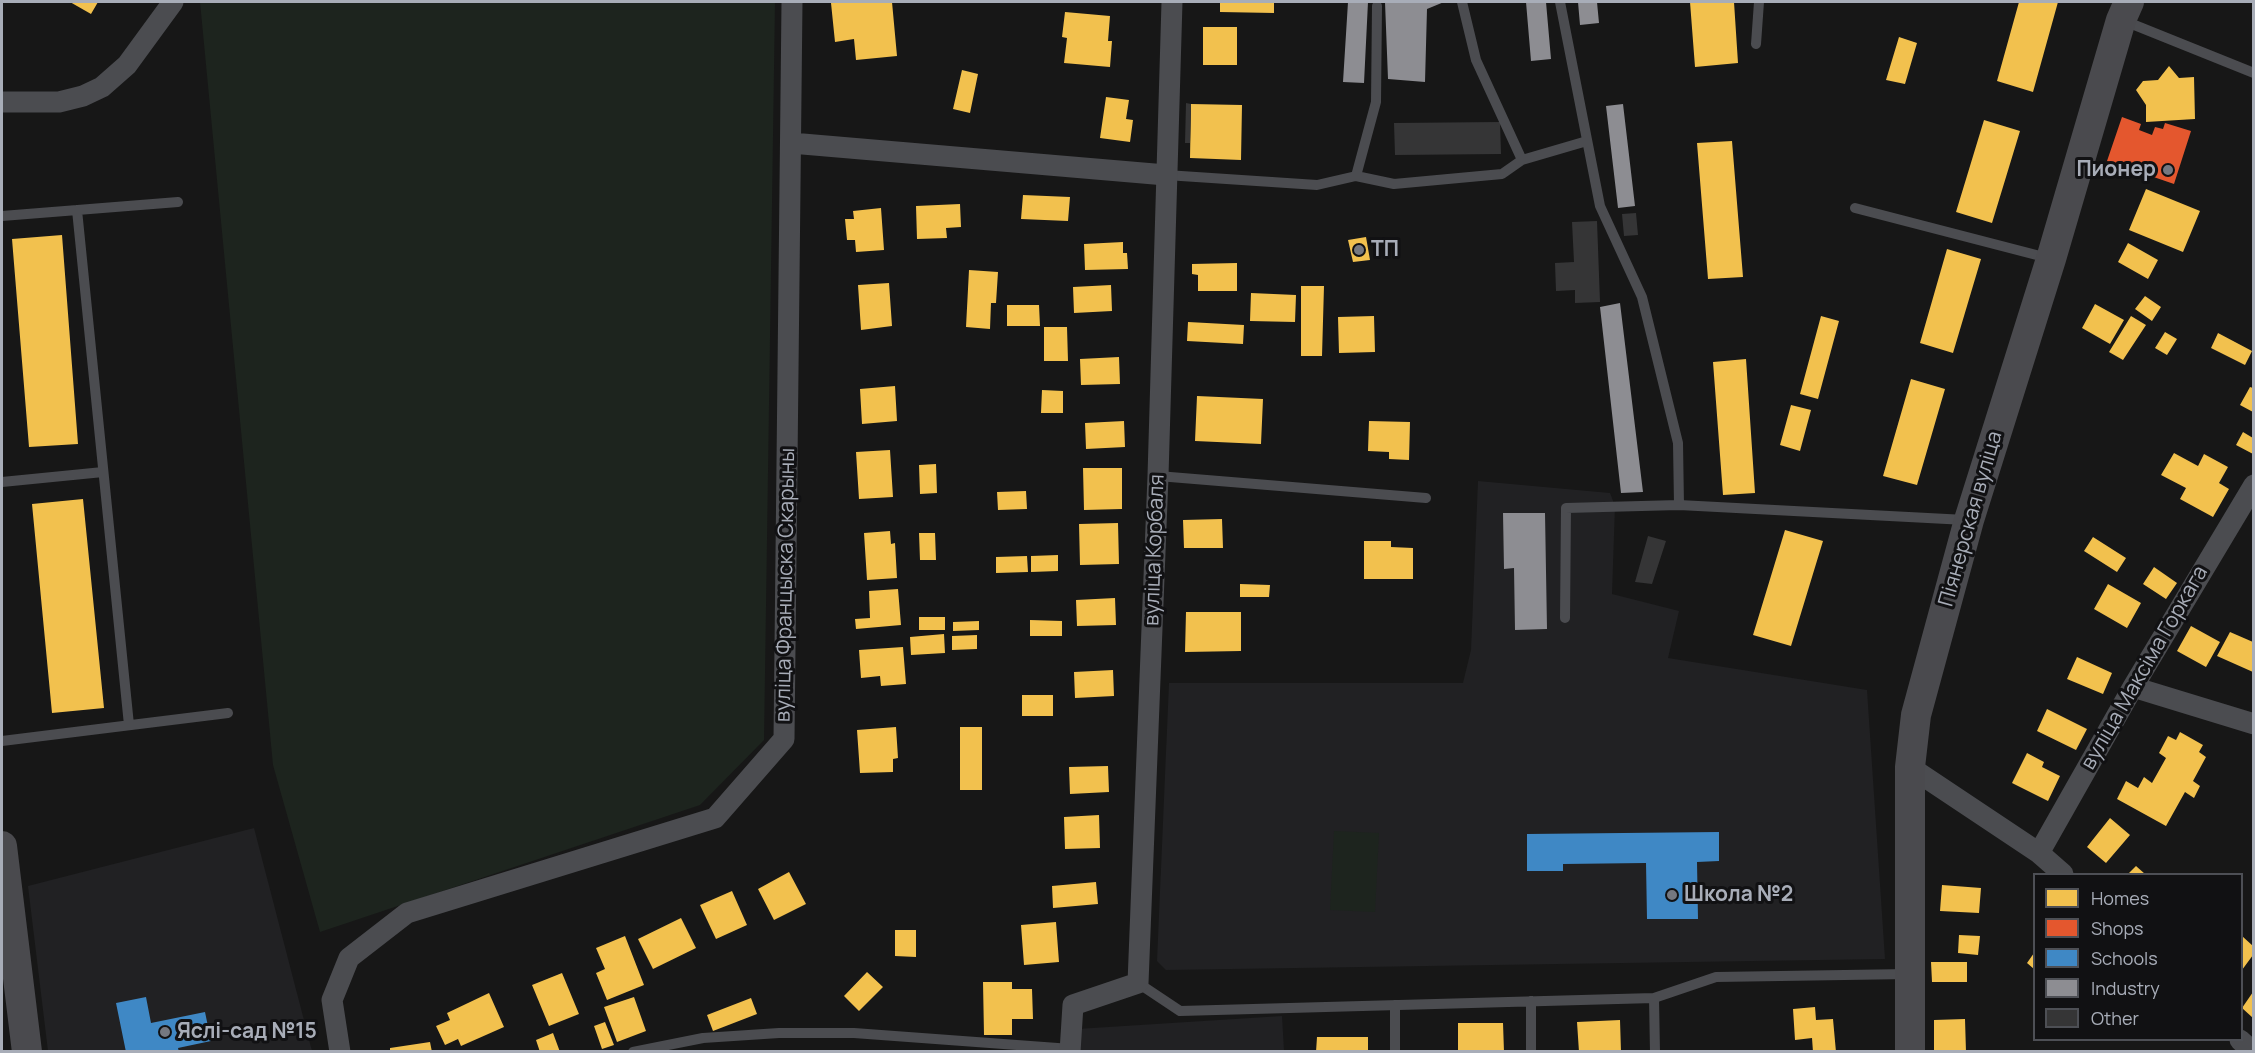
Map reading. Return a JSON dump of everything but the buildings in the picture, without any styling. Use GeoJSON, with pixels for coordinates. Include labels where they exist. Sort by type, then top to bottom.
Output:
{"type":"FeatureCollection","features":[{"type":"Feature","properties":{"kind":"street"},"geometry":{"type":"LineString","coordinates":[[2,102],[59,102],[83,96],[102,87],[128,65],[173,2]]}},
{"type":"Feature","properties":{"kind":"street","name":"вуліца Францыска Скарыны"},"geometry":{"type":"LineString","coordinates":[[340,1052],[332,1000],[349,958],[407,913],[715,818],[784,739],[792,2]]}},
{"type":"Feature","properties":{"kind":"street","name":"вуліца Корбаля"},"geometry":{"type":"LineString","coordinates":[[1138,983],[1158,476],[1172,2]]}},
{"type":"Feature","properties":{"kind":"street","name":"Піянерская вуліца"},"geometry":{"type":"LineString","coordinates":[[1910,1052],[1911,767],[1916,715],[1969,520],[2051,259],[2125,11]]}},
{"type":"Feature","properties":{"kind":"street"},"geometry":{"type":"LineString","coordinates":[[791,143],[1166,175]]}},
{"type":"Feature","properties":{"kind":"street","name":"вуліца Максіма Горкага"},"geometry":{"type":"LineString","coordinates":[[2039,853],[2133,687],[2253,485]]}},
{"type":"Feature","properties":{"kind":"street"},"geometry":{"type":"LineString","coordinates":[[2133,687],[2253,724]]}},
{"type":"Feature","properties":{"kind":"street"},"geometry":{"type":"LineString","coordinates":[[1911,767],[2039,853],[2062,873]]}},
{"type":"Feature","properties":{"kind":"street"},"geometry":{"type":"LineString","coordinates":[[2,846],[11,991],[27,1052]]}},
{"type":"Feature","properties":{"kind":"street"},"geometry":{"type":"LineString","coordinates":[[1070,1050],[1073,1005],[1138,983]]}},
{"type":"Feature","properties":{"kind":"street"},"geometry":{"type":"LineString","coordinates":[[2241,1041],[2253,1052]]}},
{"type":"Feature","properties":{"kind":"lane"},"geometry":{"type":"LineString","coordinates":[[1462,2],[1476,60],[1522,159]]}},
{"type":"Feature","properties":{"kind":"lane"},"geometry":{"type":"LineString","coordinates":[[1560,2],[1600,206],[1642,297],[1678,443],[1679,505]]}},
{"type":"Feature","properties":{"kind":"lane"},"geometry":{"type":"LineString","coordinates":[[1756,44],[1759,2]]}},
{"type":"Feature","properties":{"kind":"lane"},"geometry":{"type":"LineString","coordinates":[[1356,176],[1376,102],[1377,6]]}},
{"type":"Feature","properties":{"kind":"lane"},"geometry":{"type":"LineString","coordinates":[[2125,11],[2253,74]]}},
{"type":"Feature","properties":{"kind":"lane"},"geometry":{"type":"LineString","coordinates":[[1166,175],[1317,185],[1356,176],[1394,184],[1502,174],[1522,159],[1587,141]]}},
{"type":"Feature","properties":{"kind":"lane"},"geometry":{"type":"LineString","coordinates":[[2,216],[177,202]]}},
{"type":"Feature","properties":{"kind":"lane"},"geometry":{"type":"LineString","coordinates":[[1855,208],[2051,259]]}},
{"type":"Feature","properties":{"kind":"lane"},"geometry":{"type":"LineString","coordinates":[[77,210],[129,725]]}},
{"type":"Feature","properties":{"kind":"lane"},"geometry":{"type":"LineString","coordinates":[[2,482],[103,472]]}},
{"type":"Feature","properties":{"kind":"lane"},"geometry":{"type":"LineString","coordinates":[[1158,476],[1426,498]]}},
{"type":"Feature","properties":{"kind":"lane"},"geometry":{"type":"LineString","coordinates":[[1565,618],[1566,507],[1679,505],[1969,520]]}},
{"type":"Feature","properties":{"kind":"lane"},"geometry":{"type":"LineString","coordinates":[[2,741],[228,713]]}},
{"type":"Feature","properties":{"kind":"lane"},"geometry":{"type":"LineString","coordinates":[[1138,983],[1180,1011],[1654,998],[1716,977],[1909,974]]}},
{"type":"Feature","properties":{"kind":"lane"},"geometry":{"type":"LineString","coordinates":[[1654,998],[1655,1052]]}},
{"type":"Feature","properties":{"kind":"lane"},"geometry":{"type":"LineString","coordinates":[[1531,1001],[1531,1052]]}},
{"type":"Feature","properties":{"kind":"lane"},"geometry":{"type":"LineString","coordinates":[[1395,1005],[1395,1052]]}},
{"type":"Feature","properties":{"kind":"lane"},"geometry":{"type":"LineString","coordinates":[[633,1052],[704,1038],[779,1033],[844,1033],[1070,1050]]}},
{"type":"Feature","properties":{"kind":"shaded area"},"geometry":{"type":"Polygon","coordinates":[[[200,2],[775,2],[764,740],[700,805],[320,932],[273,765],[200,2]]]}},
{"type":"Feature","properties":{"kind":"shaded area"},"geometry":{"type":"Polygon","coordinates":[[[1478,481],[1610,493],[1615,506],[1612,594],[1679,611],[1668,658],[1867,690],[1885,959],[1166,970],[1157,961],[1169,683],[1463,683],[1471,650],[1478,481]]]}},
{"type":"Feature","properties":{"kind":"shaded area"},"geometry":{"type":"Polygon","coordinates":[[[254,828],[312,1051],[48,1051],[28,886],[254,828]]]}},
{"type":"Feature","properties":{"kind":"shaded area"},"geometry":{"type":"Polygon","coordinates":[[[1334,831],[1379,833],[1375,912],[1330,910],[1334,831]]]}},
{"type":"Feature","properties":{"kind":"shaded area"},"geometry":{"type":"Polygon","coordinates":[[[1282,1016],[1284,1051],[1077,1052],[1077,1029],[1282,1016]]]}},
{"type":"Feature","properties":{"kind":"place","name":"Пионер"},"geometry":{"type":"Point","coordinates":[2168,170]}},
{"type":"Feature","properties":{"kind":"place","name":"ТП"},"geometry":{"type":"Point","coordinates":[1359,250]}},
{"type":"Feature","properties":{"kind":"place","name":"Школа №2"},"geometry":{"type":"Point","coordinates":[1672,895]}},
{"type":"Feature","properties":{"kind":"place","name":"Яслі-сад №15"},"geometry":{"type":"Point","coordinates":[165,1032]}}]}
